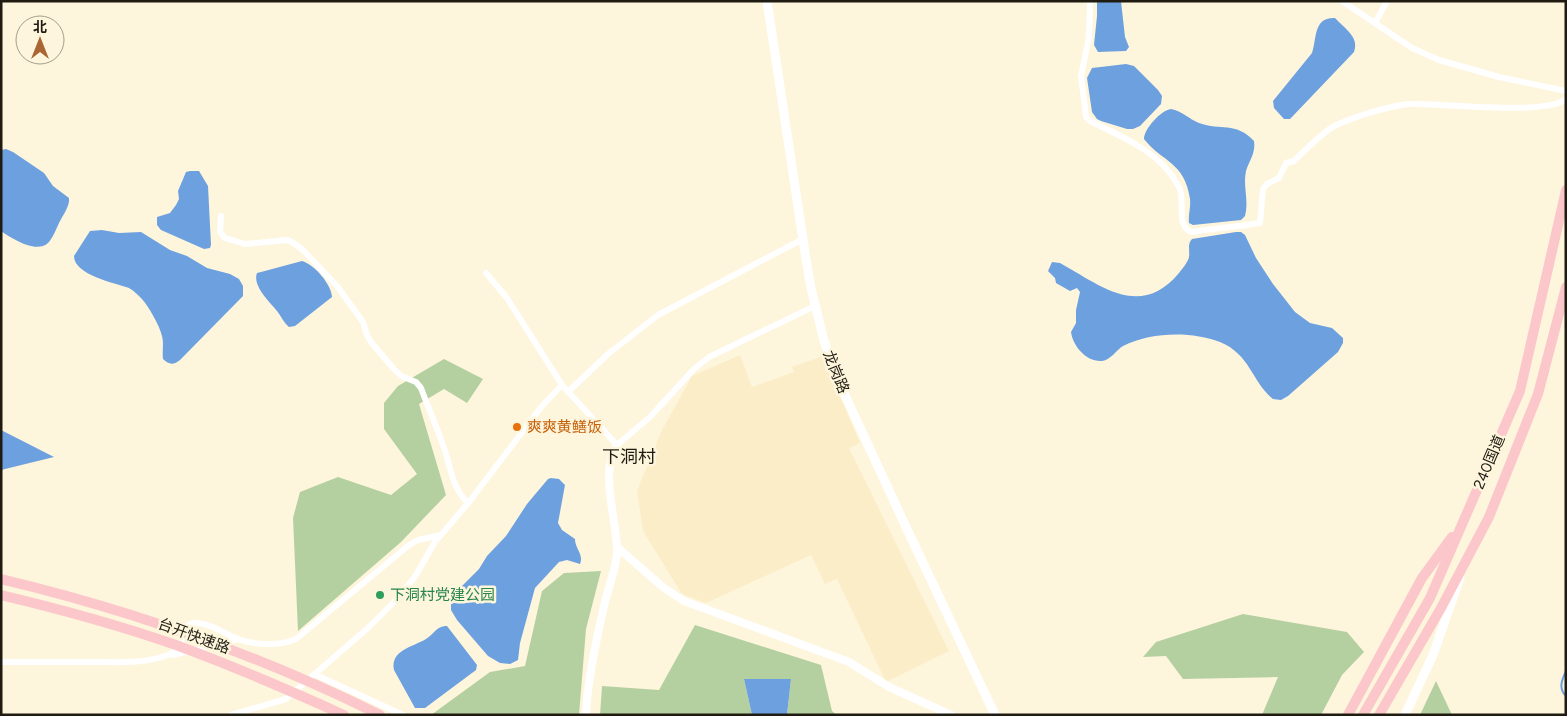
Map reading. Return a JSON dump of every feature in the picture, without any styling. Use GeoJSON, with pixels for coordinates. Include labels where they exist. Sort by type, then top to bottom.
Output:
{"type":"FeatureCollection","features":[{"type":"Feature","properties":{"kind":"highway","name":"240国道"},"geometry":{"type":"LineString","coordinates":[[1363,715],[1430,598],[1520,391],[1566,190]]}},
{"type":"Feature","properties":{"kind":"highway","name":"240国道"},"geometry":{"type":"LineString","coordinates":[[1379,715],[1441,608],[1489,517],[1538,394],[1566,287]]}},
{"type":"Feature","properties":{"kind":"highway"},"geometry":{"type":"LineString","coordinates":[[1348,715],[1422,578],[1464,520]]}},
{"type":"Feature","properties":{"kind":"highway","name":"台开快速路"},"geometry":{"type":"LineString","coordinates":[[1,579],[70,596],[180,630],[272,666],[380,715]]}},
{"type":"Feature","properties":{"kind":"highway","name":"台开快速路"},"geometry":{"type":"LineString","coordinates":[[1,595],[84,616],[175,645],[266,681],[344,715]]}},
{"type":"Feature","properties":{"kind":"main road","name":"龙岗路"},"geometry":{"type":"LineString","coordinates":[[767,1],[803,239],[815,306],[824,341],[843,391],[995,715]]}},
{"type":"Feature","properties":{"kind":"main road"},"geometry":{"type":"LineString","coordinates":[[1405,715],[1433,655],[1468,557]]}},
{"type":"Feature","properties":{"kind":"street"},"geometry":{"type":"LineString","coordinates":[[1090,1],[1089,37],[1081,76],[1086,117],[1090,121],[1129,140],[1154,156],[1164,166],[1180,189],[1183,225],[1188,231],[1192,232],[1260,223],[1262,191],[1265,186],[1278,178],[1286,163],[1294,161],[1331,128],[1344,123],[1411,104],[1476,108],[1543,106],[1556,104],[1566,99]]}},
{"type":"Feature","properties":{"kind":"street"},"geometry":{"type":"LineString","coordinates":[[1342,1],[1412,48],[1439,60],[1499,77],[1566,91]]}},
{"type":"Feature","properties":{"kind":"street"},"geometry":{"type":"LineString","coordinates":[[1375,23],[1387,1]]}},
{"type":"Feature","properties":{"kind":"street"},"geometry":{"type":"LineString","coordinates":[[221,216],[220,232],[225,238],[245,244],[279,240],[292,242],[316,262],[337,286],[363,322],[367,335],[377,348],[398,373],[416,382],[421,388],[446,454],[456,488],[468,503]]}},
{"type":"Feature","properties":{"kind":"street"},"geometry":{"type":"LineString","coordinates":[[568,392],[608,354],[658,315],[803,239]]}},
{"type":"Feature","properties":{"kind":"street"},"geometry":{"type":"LineString","coordinates":[[486,273],[507,298],[562,385],[617,445]]}},
{"type":"Feature","properties":{"kind":"street"},"geometry":{"type":"LineString","coordinates":[[586,715],[597,637],[615,568],[617,547],[609,475],[610,459],[617,445],[650,417],[694,369],[709,357],[815,306]]}},
{"type":"Feature","properties":{"kind":"street"},"geometry":{"type":"LineString","coordinates":[[231,715],[283,700],[369,627],[400,596],[441,535],[468,503],[542,406],[562,385]]}},
{"type":"Feature","properties":{"kind":"street"},"geometry":{"type":"LineString","coordinates":[[169,655],[180,647],[186,626],[196,622],[208,625],[239,639],[258,643],[274,644],[296,639],[409,545],[418,540],[441,535]]}},
{"type":"Feature","properties":{"kind":"street"},"geometry":{"type":"LineString","coordinates":[[617,547],[664,588],[684,601],[849,662],[889,686],[951,715]]}},
{"type":"Feature","properties":{"kind":"street"},"geometry":{"type":"LineString","coordinates":[[1,662],[124,662],[169,655],[239,639]]}},
{"type":"Feature","properties":{"kind":"street"},"geometry":{"type":"LineString","coordinates":[[314,674],[403,715]]}},
{"type":"Feature","properties":{"kind":"shaded area"},"geometry":{"type":"Polygon","coordinates":[[[740,355],[752,387],[794,372],[792,367],[823,356],[860,443],[849,448],[949,651],[886,682],[837,579],[825,584],[811,555],[706,603],[682,594],[643,531],[637,491],[661,432],[692,376],[740,355]]]}},
{"type":"Feature","properties":{"kind":"green space"},"geometry":{"type":"Polygon","coordinates":[[[444,359],[483,379],[467,403],[444,389],[419,404],[446,495],[401,542],[298,631],[293,518],[300,492],[338,477],[391,495],[417,474],[384,429],[384,403],[398,386],[444,359]]]}},
{"type":"Feature","properties":{"kind":"green space"},"geometry":{"type":"Polygon","coordinates":[[[601,571],[586,629],[579,715],[431,715],[490,672],[525,666],[542,591],[564,573],[601,571]]]}},
{"type":"Feature","properties":{"kind":"green space"},"geometry":{"type":"Polygon","coordinates":[[[1243,614],[1347,632],[1364,652],[1342,675],[1321,715],[1262,715],[1278,677],[1183,679],[1166,656],[1143,657],[1156,642],[1243,614]]]}},
{"type":"Feature","properties":{"kind":"green space"},"geometry":{"type":"Polygon","coordinates":[[[695,625],[821,665],[832,711],[837,715],[787,715],[791,679],[744,679],[752,715],[600,715],[602,686],[659,690],[695,625]]]}},
{"type":"Feature","properties":{"kind":"green space"},"geometry":{"type":"Polygon","coordinates":[[[1436,681],[1452,715],[1420,715],[1436,681]]]}},
{"type":"Feature","properties":{"kind":"water"},"geometry":{"type":"Polygon","coordinates":[[[1097,1],[1121,1],[1125,37],[1129,47],[1126,51],[1098,52],[1094,45],[1097,1]]]}},
{"type":"Feature","properties":{"kind":"water"},"geometry":{"type":"Polygon","coordinates":[[[1335,18],[1353,37],[1355,42],[1354,52],[1290,119],[1284,119],[1274,108],[1273,101],[1312,53],[1319,25],[1323,21],[1335,18]]]}},
{"type":"Feature","properties":{"kind":"water"},"geometry":{"type":"Polygon","coordinates":[[[1126,64],[1134,66],[1162,96],[1161,104],[1140,126],[1133,129],[1127,129],[1097,119],[1092,112],[1087,78],[1092,68],[1126,64]]]}},
{"type":"Feature","properties":{"kind":"water"},"geometry":{"type":"Polygon","coordinates":[[[1171,109],[1179,111],[1199,123],[1240,131],[1254,141],[1253,153],[1245,176],[1246,211],[1245,216],[1241,220],[1193,225],[1189,223],[1190,199],[1183,177],[1172,164],[1144,139],[1147,130],[1154,121],[1171,109]]]}},
{"type":"Feature","properties":{"kind":"water"},"geometry":{"type":"Polygon","coordinates":[[[6,149],[44,173],[53,186],[69,198],[67,207],[53,236],[43,246],[37,247],[24,244],[1,231],[1,150],[6,149]]]}},
{"type":"Feature","properties":{"kind":"water"},"geometry":{"type":"Polygon","coordinates":[[[199,171],[208,186],[210,248],[204,249],[161,230],[157,225],[157,217],[170,213],[176,205],[179,199],[178,191],[186,172],[199,171]]]}},
{"type":"Feature","properties":{"kind":"water"},"geometry":{"type":"Polygon","coordinates":[[[102,230],[119,233],[141,232],[170,250],[187,256],[207,268],[230,274],[239,279],[243,286],[243,296],[180,360],[176,363],[169,363],[163,359],[163,339],[159,327],[141,298],[129,288],[105,281],[88,273],[76,263],[74,256],[90,231],[102,230]]]}},
{"type":"Feature","properties":{"kind":"water"},"geometry":{"type":"Polygon","coordinates":[[[1241,232],[1245,235],[1256,258],[1295,312],[1310,323],[1332,328],[1343,338],[1343,343],[1338,352],[1288,396],[1281,400],[1273,399],[1238,354],[1230,347],[1209,338],[1171,335],[1146,338],[1123,346],[1108,359],[1102,361],[1091,359],[1077,348],[1071,332],[1076,323],[1076,310],[1080,292],[1077,288],[1070,291],[1056,283],[1055,278],[1048,271],[1052,262],[1060,263],[1105,288],[1120,294],[1135,296],[1150,294],[1164,287],[1182,270],[1188,259],[1189,245],[1192,239],[1241,232]]]}},
{"type":"Feature","properties":{"kind":"water"},"geometry":{"type":"Polygon","coordinates":[[[302,261],[312,266],[322,276],[329,287],[332,297],[295,326],[289,327],[259,288],[256,278],[257,273],[302,261]]]}},
{"type":"Feature","properties":{"kind":"water"},"geometry":{"type":"Polygon","coordinates":[[[1,430],[54,457],[1,470],[1,430]]]}},
{"type":"Feature","properties":{"kind":"water"},"geometry":{"type":"Polygon","coordinates":[[[548,479],[559,479],[565,485],[558,523],[562,530],[575,539],[581,557],[580,564],[567,560],[559,562],[535,588],[520,643],[518,660],[510,664],[500,663],[488,656],[457,620],[451,610],[451,602],[454,594],[479,569],[487,556],[506,536],[527,504],[548,479]]]}},
{"type":"Feature","properties":{"kind":"water"},"geometry":{"type":"Polygon","coordinates":[[[447,626],[477,665],[476,670],[425,708],[415,708],[394,670],[395,658],[404,650],[426,639],[437,629],[447,626]]]}},
{"type":"Feature","properties":{"kind":"water"},"geometry":{"type":"Polygon","coordinates":[[[744,679],[791,679],[787,715],[752,715],[744,679]]]}},
{"type":"Feature","properties":{"kind":"waterway"},"geometry":{"type":"LineString","coordinates":[[1566,671],[1561,687],[1566,696]]}},
{"type":"Feature","properties":{"kind":"place","name":"爽爽黄鳝饭"},"geometry":{"type":"Point","coordinates":[517,427]}},
{"type":"Feature","properties":{"kind":"place","name":"下洞村党建公园"},"geometry":{"type":"Point","coordinates":[380,595]}},
{"type":"Feature","properties":{"kind":"district","name":"下洞村"},"geometry":{"type":"Point","coordinates":[629,457]}}]}
